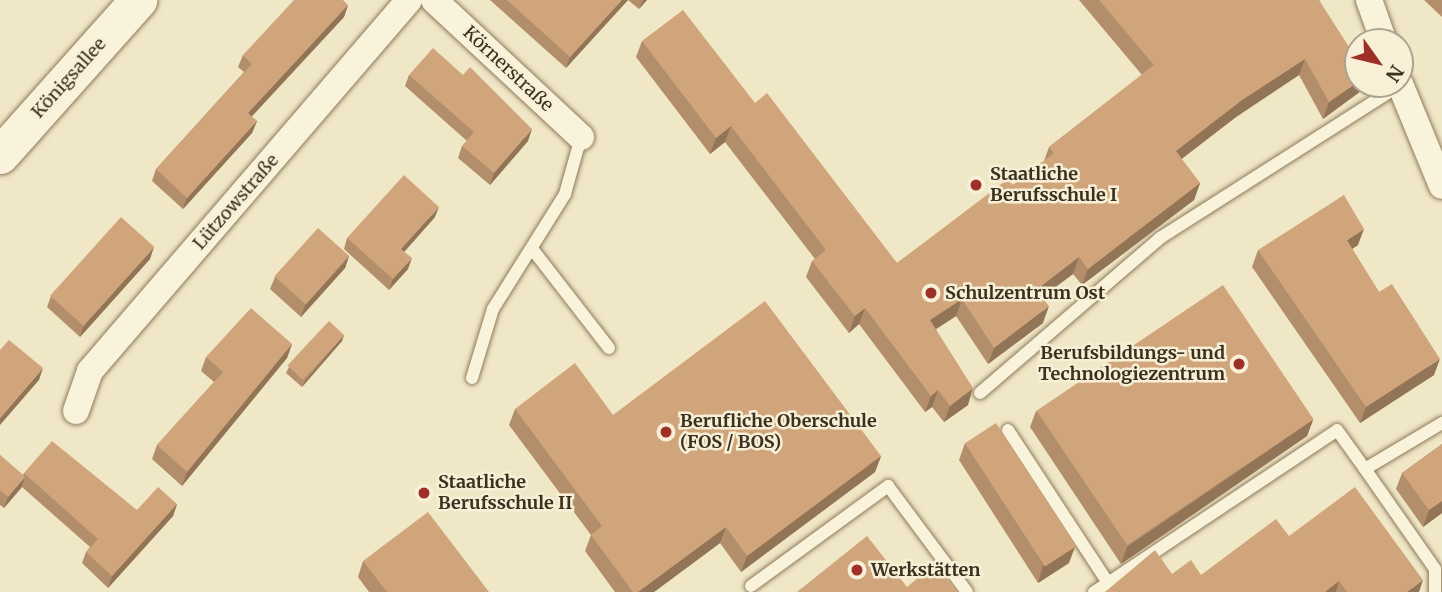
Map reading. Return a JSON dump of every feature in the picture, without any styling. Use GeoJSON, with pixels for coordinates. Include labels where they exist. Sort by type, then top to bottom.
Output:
{"type":"FeatureCollection","features":[{"type":"Feature","properties":{"kind":"main road","name":"Königsallee"},"geometry":{"type":"LineString","coordinates":[[0,155],[138,0]]}},
{"type":"Feature","properties":{"kind":"street","name":"Lützowstraße"},"geometry":{"type":"LineString","coordinates":[[76,411],[90,371],[409,0]]}},
{"type":"Feature","properties":{"kind":"street","name":"Körnerstraße"},"geometry":{"type":"LineString","coordinates":[[434,0],[581,137]]}},
{"type":"Feature","properties":{"kind":"street"},"geometry":{"type":"LineString","coordinates":[[1369,0],[1379,28]]}},
{"type":"Feature","properties":{"kind":"street"},"geometry":{"type":"LineString","coordinates":[[1406,98],[1442,186]]}},
{"type":"Feature","properties":{"kind":"lane"},"geometry":{"type":"LineString","coordinates":[[980,393],[1160,238],[1378,98]]}},
{"type":"Feature","properties":{"kind":"lane"},"geometry":{"type":"LineString","coordinates":[[472,378],[493,309],[533,250],[565,194],[581,137]]}},
{"type":"Feature","properties":{"kind":"lane"},"geometry":{"type":"LineString","coordinates":[[533,250],[609,348]]}},
{"type":"Feature","properties":{"kind":"lane"},"geometry":{"type":"LineString","coordinates":[[1365,469],[1442,423]]}},
{"type":"Feature","properties":{"kind":"lane"},"geometry":{"type":"LineString","coordinates":[[1008,430],[1108,583]]}},
{"type":"Feature","properties":{"kind":"lane"},"geometry":{"type":"LineString","coordinates":[[1094,592],[1337,430],[1435,569],[1435,592]]}},
{"type":"Feature","properties":{"kind":"lane"},"geometry":{"type":"LineString","coordinates":[[751,586],[888,486],[967,592]]}},
{"type":"Feature","properties":{"kind":"building"},"geometry":{"type":"Polygon","coordinates":[[[294,0],[343,0],[348,5],[248,113],[257,121],[187,198],[156,169],[252,64],[243,55],[294,0]]]}},
{"type":"Feature","properties":{"kind":"building"},"geometry":{"type":"Polygon","coordinates":[[[507,0],[622,0],[570,57],[507,0]]]}},
{"type":"Feature","properties":{"kind":"building"},"geometry":{"type":"Polygon","coordinates":[[[1099,0],[1319,0],[1344,39],[1344,92],[1329,102],[1305,59],[1242,100],[1176,151],[1200,183],[1088,269],[1079,257],[1036,290],[1049,306],[994,348],[962,299],[930,320],[973,388],[950,406],[938,390],[931,396],[865,308],[855,316],[812,261],[826,250],[731,126],[716,138],[642,41],[683,10],[755,103],[767,93],[897,263],[1008,179],[1013,185],[1054,153],[1049,147],[1154,65],[1099,0]]]}},
{"type":"Feature","properties":{"kind":"building"},"geometry":{"type":"Polygon","coordinates":[[[433,48],[463,75],[470,67],[532,129],[494,173],[462,146],[474,132],[409,75],[433,48]]]}},
{"type":"Feature","properties":{"kind":"building"},"geometry":{"type":"Polygon","coordinates":[[[404,175],[439,207],[401,249],[412,258],[393,279],[347,238],[404,175]]]}},
{"type":"Feature","properties":{"kind":"building"},"geometry":{"type":"Polygon","coordinates":[[[1344,195],[1364,229],[1347,240],[1379,292],[1392,284],[1440,359],[1366,407],[1258,250],[1344,195]]]}},
{"type":"Feature","properties":{"kind":"building"},"geometry":{"type":"Polygon","coordinates":[[[121,217],[154,247],[84,326],[50,296],[121,217]]]}},
{"type":"Feature","properties":{"kind":"building"},"geometry":{"type":"Polygon","coordinates":[[[318,228],[349,256],[306,304],[275,276],[318,228]]]}},
{"type":"Feature","properties":{"kind":"building"},"geometry":{"type":"Polygon","coordinates":[[[1223,285],[1314,419],[1127,545],[1036,411],[1223,285]]]}},
{"type":"Feature","properties":{"kind":"building"},"geometry":{"type":"Polygon","coordinates":[[[765,301],[881,456],[747,556],[726,527],[638,592],[633,592],[591,535],[602,526],[515,409],[575,363],[613,415],[765,301]]]}},
{"type":"Feature","properties":{"kind":"building"},"geometry":{"type":"Polygon","coordinates":[[[251,308],[292,344],[187,472],[157,445],[223,372],[206,357],[251,308]]]}},
{"type":"Feature","properties":{"kind":"building"},"geometry":{"type":"Polygon","coordinates":[[[329,321],[344,335],[303,380],[287,366],[329,321]]]}},
{"type":"Feature","properties":{"kind":"building"},"geometry":{"type":"Polygon","coordinates":[[[9,340],[43,368],[0,418],[0,350],[9,340]]]}},
{"type":"Feature","properties":{"kind":"building"},"geometry":{"type":"Polygon","coordinates":[[[996,423],[1076,546],[1045,566],[965,443],[996,423]]]}},
{"type":"Feature","properties":{"kind":"building"},"geometry":{"type":"Polygon","coordinates":[[[52,441],[137,510],[158,487],[177,504],[112,576],[86,552],[98,539],[24,473],[52,441]]]}},
{"type":"Feature","properties":{"kind":"building"},"geometry":{"type":"Polygon","coordinates":[[[1442,444],[1442,501],[1429,510],[1402,473],[1442,444]]]}},
{"type":"Feature","properties":{"kind":"building"},"geometry":{"type":"Polygon","coordinates":[[[0,455],[25,477],[8,497],[0,490],[0,455]]]}},
{"type":"Feature","properties":{"kind":"building"},"geometry":{"type":"Polygon","coordinates":[[[1355,487],[1423,580],[1407,592],[1347,592],[1339,581],[1325,592],[1105,592],[1155,550],[1172,574],[1191,560],[1201,575],[1276,519],[1289,536],[1355,487]]]}},
{"type":"Feature","properties":{"kind":"building"},"geometry":{"type":"Polygon","coordinates":[[[428,512],[489,592],[387,592],[363,561],[428,512]]]}},
{"type":"Feature","properties":{"kind":"building"},"geometry":{"type":"Polygon","coordinates":[[[867,536],[907,587],[935,564],[957,592],[797,592],[867,536]]]}},
{"type":"Feature","properties":{"kind":"place","name":"Staatliche Berufsschule I"},"geometry":{"type":"Point","coordinates":[976,185]}},
{"type":"Feature","properties":{"kind":"place","name":"Schulzentrum Ost"},"geometry":{"type":"Point","coordinates":[931,293]}},
{"type":"Feature","properties":{"kind":"place","name":"Berufsbildungs- und Technologiezentrum"},"geometry":{"type":"Point","coordinates":[1239,364]}},
{"type":"Feature","properties":{"kind":"place","name":"Berufliche Oberschule (FOS / BOS)"},"geometry":{"type":"Point","coordinates":[666,432]}},
{"type":"Feature","properties":{"kind":"place","name":"Staatliche Berufsschule II"},"geometry":{"type":"Point","coordinates":[424,493]}},
{"type":"Feature","properties":{"kind":"place","name":"Werkstätten"},"geometry":{"type":"Point","coordinates":[857,570]}}]}
